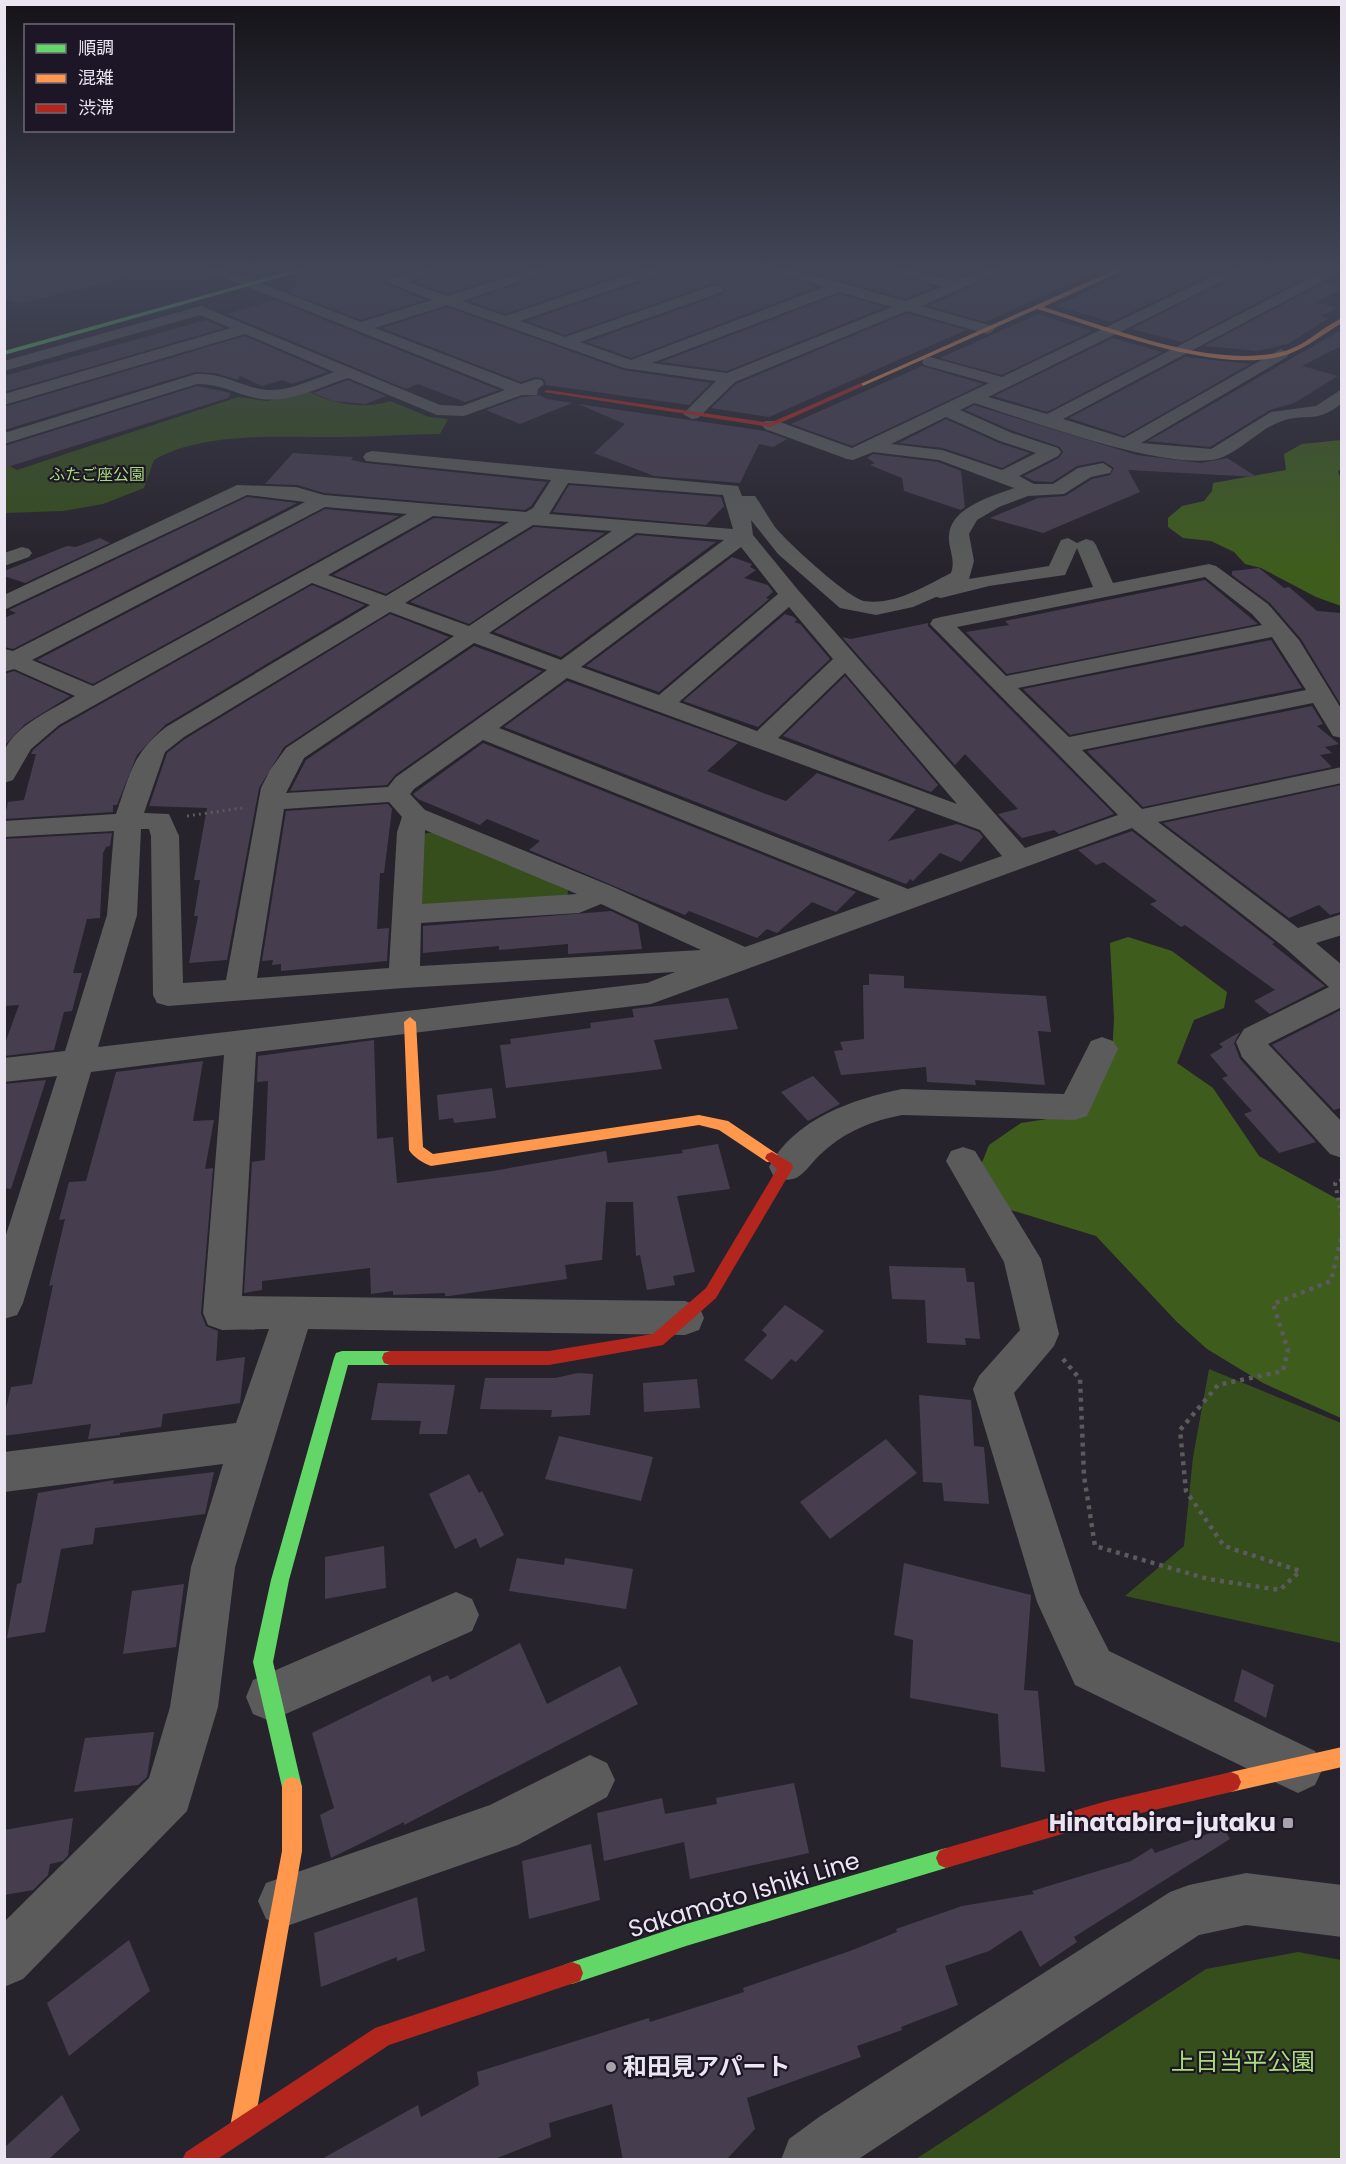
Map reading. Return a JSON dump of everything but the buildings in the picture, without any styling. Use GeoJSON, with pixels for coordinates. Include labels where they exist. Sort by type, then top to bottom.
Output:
{"type":"FeatureCollection","features":[{"type":"Feature","properties":{"kind":"street"},"geometry":{"type":"LineString","coordinates":[[4,400],[110,369]]}},
{"type":"Feature","properties":{"kind":"street"},"geometry":{"type":"LineString","coordinates":[[338,369],[446,412],[464,411],[535,389]]}},
{"type":"Feature","properties":{"kind":"street"},"geometry":{"type":"LineString","coordinates":[[477,369],[535,389],[771,425],[853,455],[1035,369]]}},
{"type":"Feature","properties":{"kind":"street"},"geometry":{"type":"LineString","coordinates":[[488,369],[535,389]]}},
{"type":"Feature","properties":{"kind":"street"},"geometry":{"type":"LineString","coordinates":[[660,369],[729,378]]}},
{"type":"Feature","properties":{"kind":"street"},"geometry":{"type":"LineString","coordinates":[[692,414],[729,378],[752,369]]}},
{"type":"Feature","properties":{"kind":"street"},"geometry":{"type":"LineString","coordinates":[[771,425],[897,369]]}},
{"type":"Feature","properties":{"kind":"street"},"geometry":{"type":"LineString","coordinates":[[955,369],[1006,383]]}},
{"type":"Feature","properties":{"kind":"street"},"geometry":{"type":"LineString","coordinates":[[1049,420],[1146,369]]}},
{"type":"Feature","properties":{"kind":"street"},"geometry":{"type":"LineString","coordinates":[[1126,444],[1255,369]]}},
{"type":"Feature","properties":{"kind":"street"},"geometry":{"type":"LineString","coordinates":[[4,439],[196,380],[225,379],[258,394],[276,394],[347,373]]}},
{"type":"Feature","properties":{"kind":"street"},"geometry":{"type":"LineString","coordinates":[[975,398],[1145,450],[1207,455],[1217,453],[1277,416],[1320,411],[1341,394]]}},
{"type":"Feature","properties":{"kind":"street"},"geometry":{"type":"LineString","coordinates":[[948,411],[1006,437],[1052,452],[1003,477]]}},
{"type":"Feature","properties":{"kind":"street"},"geometry":{"type":"LineString","coordinates":[[873,447],[942,455],[1003,477],[1026,487],[1026,490]]}},
{"type":"Feature","properties":{"kind":"street"},"geometry":{"type":"LineString","coordinates":[[372,458],[542,472],[562,477],[736,490]]}},
{"type":"Feature","properties":{"kind":"street"},"geometry":{"type":"LineString","coordinates":[[924,596],[959,577],[963,571],[964,560],[957,538],[963,522],[975,512],[1026,490],[1057,489],[1085,472],[1103,469]]}},
{"type":"Feature","properties":{"kind":"street"},"geometry":{"type":"LineString","coordinates":[[612,472],[719,483],[736,490],[785,550],[848,603],[859,608],[873,609],[988,580],[1058,571],[1077,545],[1106,591]]}},
{"type":"Feature","properties":{"kind":"street"},"geometry":{"type":"LineString","coordinates":[[4,1303],[80,1061],[122,915],[128,820],[146,765],[156,748],[175,732],[540,512],[562,477]]}},
{"type":"Feature","properties":{"kind":"street"},"geometry":{"type":"LineString","coordinates":[[4,604],[244,489],[296,493],[322,501],[743,536]]}},
{"type":"Feature","properties":{"kind":"street"},"geometry":{"type":"LineString","coordinates":[[736,490],[744,527],[743,536],[790,596],[1020,859]]}},
{"type":"Feature","properties":{"kind":"street"},"geometry":{"type":"LineString","coordinates":[[8,660],[322,501]]}},
{"type":"Feature","properties":{"kind":"street"},"geometry":{"type":"LineString","coordinates":[[4,775],[14,753],[30,734],[93,695],[429,510]]}},
{"type":"Feature","properties":{"kind":"street"},"geometry":{"type":"LineString","coordinates":[[240,988],[274,788],[295,753],[632,527]]}},
{"type":"Feature","properties":{"kind":"street"},"geometry":{"type":"LineString","coordinates":[[273,803],[396,794],[405,783],[481,730],[743,536]]}},
{"type":"Feature","properties":{"kind":"street"},"geometry":{"type":"LineString","coordinates":[[1341,731],[1291,645],[1278,629],[1260,609],[1209,570],[941,624],[1136,818],[1294,940],[1341,982]]}},
{"type":"Feature","properties":{"kind":"street"},"geometry":{"type":"LineString","coordinates":[[309,575],[992,825]]}},
{"type":"Feature","properties":{"kind":"street"},"geometry":{"type":"LineString","coordinates":[[663,704],[790,596]]}},
{"type":"Feature","properties":{"kind":"street"},"geometry":{"type":"LineString","coordinates":[[1001,684],[1278,629]]}},
{"type":"Feature","properties":{"kind":"street"},"geometry":{"type":"LineString","coordinates":[[762,740],[846,659]]}},
{"type":"Feature","properties":{"kind":"street"},"geometry":{"type":"LineString","coordinates":[[8,660],[93,695]]}},
{"type":"Feature","properties":{"kind":"street"},"geometry":{"type":"LineString","coordinates":[[1064,746],[1320,694]]}},
{"type":"Feature","properties":{"kind":"street"},"geometry":{"type":"LineString","coordinates":[[481,730],[906,899]]}},
{"type":"Feature","properties":{"kind":"street"},"geometry":{"type":"LineString","coordinates":[[4,1070],[651,993],[906,899],[1136,818],[1341,775]]}},
{"type":"Feature","properties":{"kind":"street"},"geometry":{"type":"LineString","coordinates":[[396,794],[416,816],[601,893],[743,958]]}},
{"type":"Feature","properties":{"kind":"street"},"geometry":{"type":"LineString","coordinates":[[404,977],[409,914],[411,832],[416,816]]}},
{"type":"Feature","properties":{"kind":"street"},"geometry":{"type":"LineString","coordinates":[[4,829],[128,820],[160,820],[165,836],[168,995],[404,977],[743,958]]}},
{"type":"Feature","properties":{"kind":"street"},"geometry":{"type":"LineString","coordinates":[[409,914],[579,904],[601,893]]}},
{"type":"Feature","properties":{"kind":"street"},"geometry":{"type":"LineString","coordinates":[[1294,940],[1341,924]]}},
{"type":"Feature","properties":{"kind":"street"},"geometry":{"type":"LineString","coordinates":[[1341,994],[1256,1036],[1252,1042],[1253,1049],[1341,1145]]}},
{"type":"Feature","properties":{"kind":"street"},"geometry":{"type":"LineString","coordinates":[[410,1022],[416,1150],[431,1160],[699,1120],[723,1125],[786,1167]]}},
{"type":"Feature","properties":{"kind":"street"},"geometry":{"type":"LineString","coordinates":[[241,1042],[222,1312],[685,1318]]}},
{"type":"Feature","properties":{"kind":"street"},"geometry":{"type":"LineString","coordinates":[[242,2127],[284,1901],[291,1851],[292,1782],[263,1662],[280,1580],[342,1358],[549,1358],[657,1340],[711,1293],[786,1167],[810,1140],[852,1115],[875,1107],[902,1102],[1075,1107],[1102,1049]]}},
{"type":"Feature","properties":{"kind":"street"},"geometry":{"type":"LineString","coordinates":[[963,1161],[1022,1259],[1041,1334],[993,1389],[1060,1602],[1092,1668],[1298,1768]]}},
{"type":"Feature","properties":{"kind":"street"},"geometry":{"type":"LineString","coordinates":[[4,1960],[169,1793],[194,1707],[213,1567],[251,1441],[294,1312]]}},
{"type":"Feature","properties":{"kind":"street"},"geometry":{"type":"LineString","coordinates":[[4,1472],[251,1441]]}},
{"type":"Feature","properties":{"kind":"street"},"geometry":{"type":"LineString","coordinates":[[270,1697],[456,1615]]}},
{"type":"Feature","properties":{"kind":"street","name":"Sakamoto Ishiki Line"},"geometry":{"type":"LineString","coordinates":[[194,2160],[383,2036],[686,1935],[1107,1811],[1341,1757]]}},
{"type":"Feature","properties":{"kind":"street"},"geometry":{"type":"LineString","coordinates":[[284,1901],[501,1827],[590,1780]]}},
{"type":"Feature","properties":{"kind":"street"},"geometry":{"type":"LineString","coordinates":[[810,2160],[839,2137],[1189,1911],[1246,1899],[1341,1911]]}},
{"type":"Feature","properties":{"kind":"path"},"geometry":{"type":"LineString","coordinates":[[160,820],[273,803]]}},
{"type":"Feature","properties":{"kind":"path"},"geometry":{"type":"LineString","coordinates":[[1341,1180],[1335,1183],[1341,1218]]}},
{"type":"Feature","properties":{"kind":"path"},"geometry":{"type":"LineString","coordinates":[[1041,1334],[1080,1380],[1084,1476],[1095,1546],[1208,1579],[1280,1590],[1300,1571],[1224,1546],[1186,1491],[1180,1430],[1218,1385],[1283,1371],[1288,1350],[1273,1304],[1331,1281],[1341,1235]]}},
{"type":"Feature","properties":{"kind":"green space","name":"ふたご座公園"},"geometry":{"type":"Polygon","coordinates":[[[309,392],[328,400],[349,404],[369,405],[390,401],[429,417],[448,419],[440,434],[246,438],[197,444],[174,450],[154,460],[144,488],[103,504],[63,511],[5,513],[4,463],[17,470],[238,397],[267,401],[309,392]]]}},
{"type":"Feature","properties":{"kind":"green space"},"geometry":{"type":"Polygon","coordinates":[[[1341,440],[1341,468],[1338,472],[1342,480],[1341,606],[1316,597],[1261,568],[1245,564],[1234,552],[1211,541],[1183,538],[1168,527],[1168,518],[1182,506],[1204,501],[1212,491],[1213,483],[1286,470],[1284,454],[1302,444],[1341,440]]]}},
{"type":"Feature","properties":{"kind":"green space"},"geometry":{"type":"Polygon","coordinates":[[[435,832],[568,890],[567,900],[429,908],[419,903],[422,834],[435,832]]]}},
{"type":"Feature","properties":{"kind":"green space"},"geometry":{"type":"Polygon","coordinates":[[[1128,937],[1172,951],[1227,992],[1224,1008],[1194,1020],[1177,1063],[1213,1088],[1259,1156],[1341,1201],[1341,1418],[1263,1383],[1207,1349],[1177,1322],[1096,1236],[1001,1207],[979,1170],[989,1145],[1021,1123],[1073,1115],[1112,1059],[1114,1018],[1110,943],[1128,937]]]}},
{"type":"Feature","properties":{"kind":"green space"},"geometry":{"type":"Polygon","coordinates":[[[1209,1369],[1341,1423],[1341,1643],[1125,1596],[1184,1546],[1193,1457],[1209,1369]]]}},
{"type":"Feature","properties":{"kind":"green space","name":"上日当平公園"},"geometry":{"type":"Polygon","coordinates":[[[1298,1952],[1341,1960],[1341,2159],[916,2159],[1206,1969],[1298,1952]]]}},
{"type":"Feature","properties":{"kind":"traffic: fast"},"geometry":{"type":"LineString","coordinates":[[292,1787],[263,1662],[280,1580],[342,1358],[390,1358]]}},
{"type":"Feature","properties":{"kind":"traffic: fast"},"geometry":{"type":"LineString","coordinates":[[572,1973],[686,1935],[946,1858]]}},
{"type":"Feature","properties":{"kind":"traffic: slow"},"geometry":{"type":"LineString","coordinates":[[861,385],[897,369]]}},
{"type":"Feature","properties":{"kind":"traffic: slow"},"geometry":{"type":"LineString","coordinates":[[410,1022],[416,1150],[431,1160],[699,1120],[723,1125],[772,1158]]}},
{"type":"Feature","properties":{"kind":"traffic: slow"},"geometry":{"type":"LineString","coordinates":[[1231,1782],[1342,1757]]}},
{"type":"Feature","properties":{"kind":"traffic: slow"},"geometry":{"type":"LineString","coordinates":[[242,2127],[292,1851],[292,1787]]}},
{"type":"Feature","properties":{"kind":"traffic: jam"},"geometry":{"type":"LineString","coordinates":[[547,392],[771,425],[861,385]]}},
{"type":"Feature","properties":{"kind":"traffic: jam"},"geometry":{"type":"LineString","coordinates":[[390,1358],[549,1358],[657,1340],[711,1293],[786,1167],[772,1158]]}},
{"type":"Feature","properties":{"kind":"traffic: jam"},"geometry":{"type":"LineString","coordinates":[[946,1858],[1107,1811],[1231,1782]]}},
{"type":"Feature","properties":{"kind":"traffic: jam"},"geometry":{"type":"LineString","coordinates":[[194,2160],[383,2036],[572,1973]]}},
{"type":"Feature","properties":{"kind":"place","name":"Hinatabira-jutaku"},"geometry":{"type":"Point","coordinates":[1288,1823]}},
{"type":"Feature","properties":{"kind":"place","name":"和田見アパート"},"geometry":{"type":"Point","coordinates":[611,2067]}}]}
